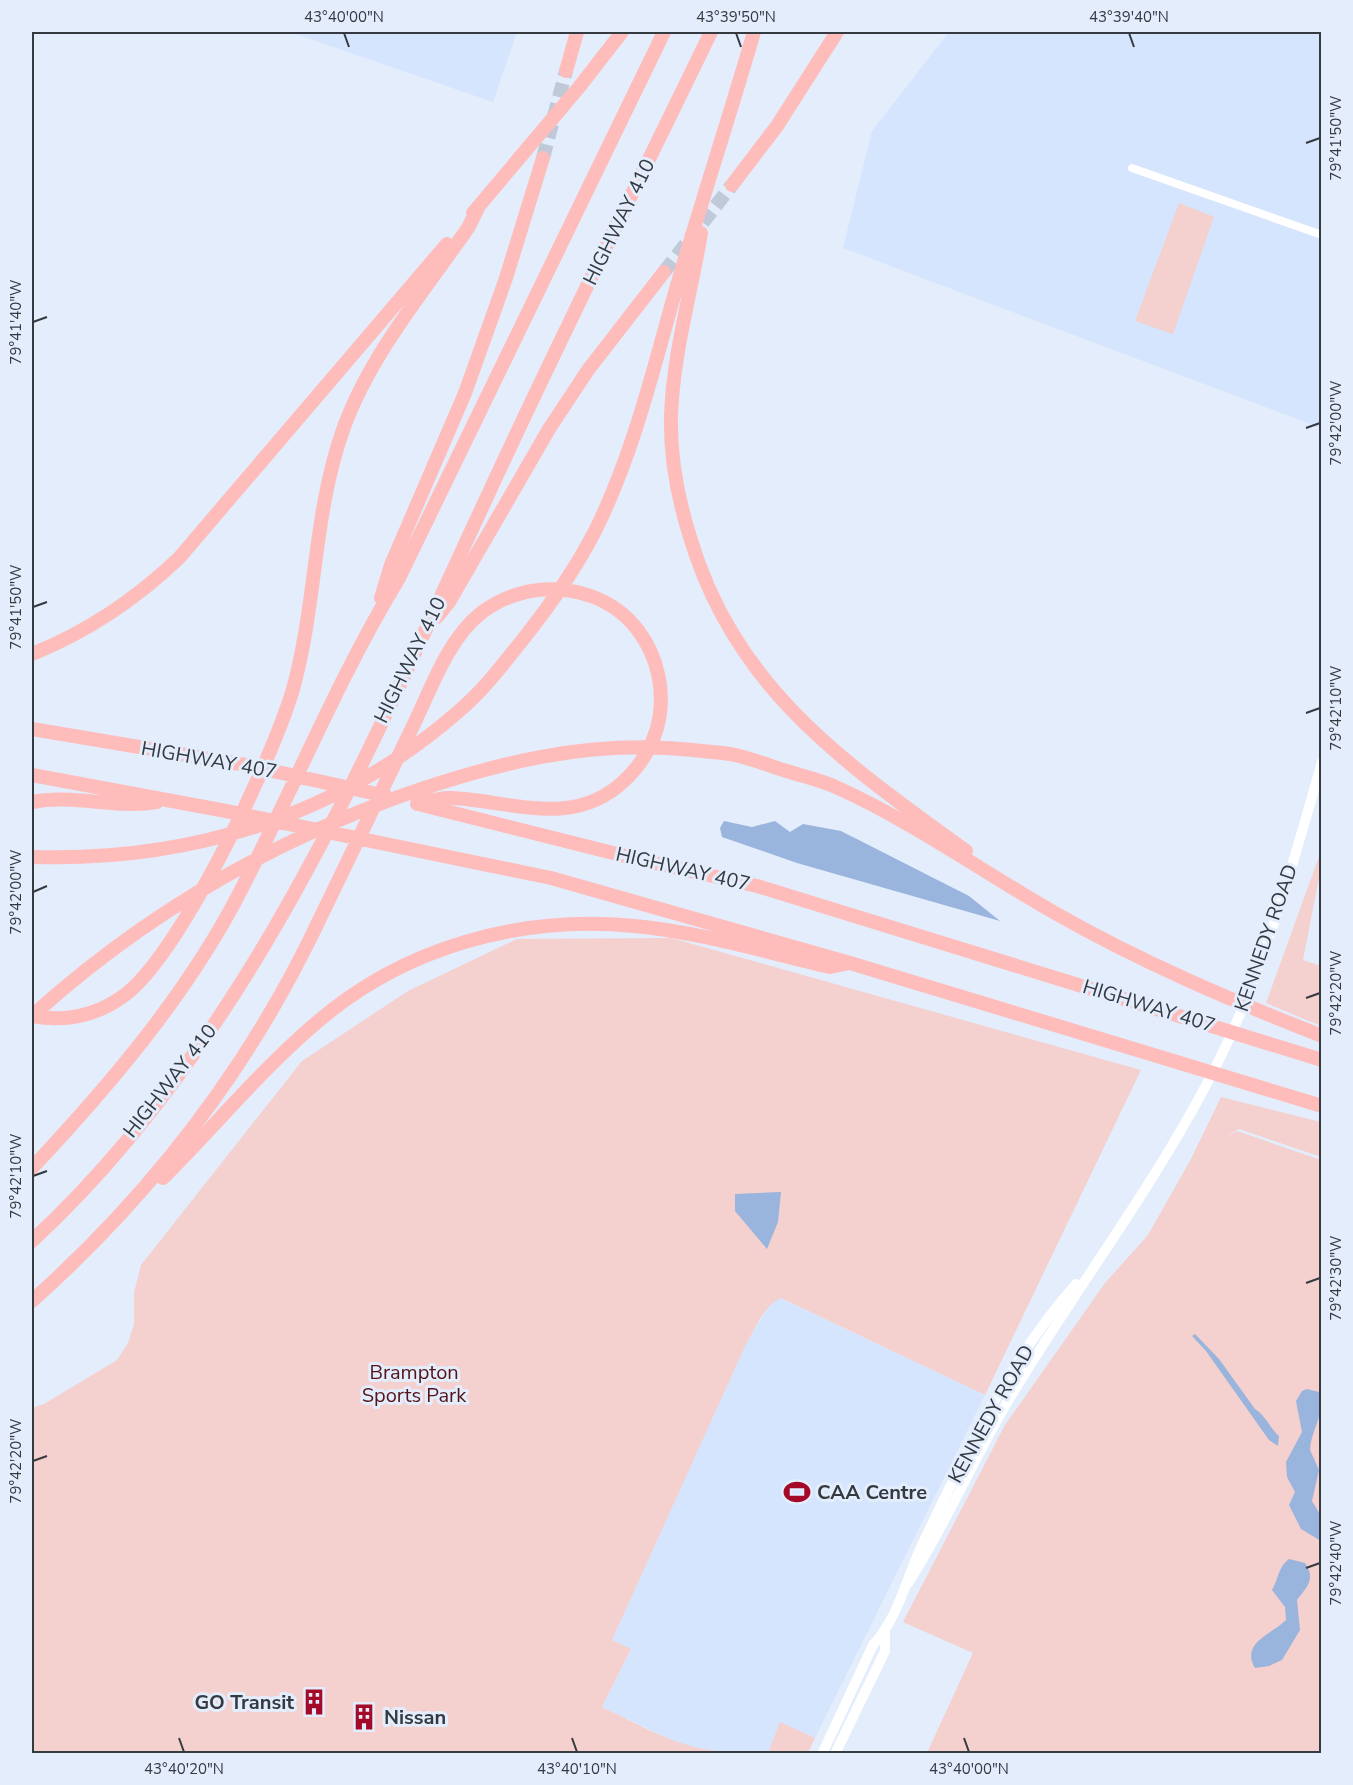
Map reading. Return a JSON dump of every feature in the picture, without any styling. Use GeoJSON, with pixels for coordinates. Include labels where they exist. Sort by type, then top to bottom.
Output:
{"type":"FeatureCollection","features":[{"type":"Feature","properties":{"kind":"highway"},"geometry":{"type":"LineString","coordinates":[[566,71],[577,32]]}},
{"type":"Feature","properties":{"kind":"highway"},"geometry":{"type":"LineString","coordinates":[[32,654],[101,620],[155,580],[179,558],[478,208],[580,86],[621,32]]}},
{"type":"Feature","properties":{"kind":"highway"},"geometry":{"type":"LineString","coordinates":[[32,1168],[114,1075],[202,955],[241,891],[320,724],[375,618],[399,578],[664,32]]}},
{"type":"Feature","properties":{"kind":"highway","name":"HIGHWAY 410"},"geometry":{"type":"LineString","coordinates":[[32,1241],[101,1168],[162,1096],[216,1022],[261,953],[302,881],[424,632],[528,408],[711,32]]}},
{"type":"Feature","properties":{"kind":"highway"},"geometry":{"type":"LineString","coordinates":[[32,857],[76,859],[159,852],[244,831],[340,792],[423,740],[478,692],[552,602],[576,567],[611,497],[626,459],[754,32]]}},
{"type":"Feature","properties":{"kind":"highway"},"geometry":{"type":"LineString","coordinates":[[732,185],[777,126],[837,32]]}},
{"type":"Feature","properties":{"kind":"highway"},"geometry":{"type":"LineString","coordinates":[[375,618],[391,565],[465,393],[506,279],[543,158]]}},
{"type":"Feature","properties":{"kind":"highway"},"geometry":{"type":"LineString","coordinates":[[709,187],[675,365],[671,419],[678,494],[703,576],[738,645],[768,686],[795,715],[873,782],[979,861],[994,877]]}},
{"type":"Feature","properties":{"kind":"highway"},"geometry":{"type":"LineString","coordinates":[[32,1016],[81,1017],[96,1012],[125,996],[158,960],[215,865],[273,743],[292,690],[303,643],[321,512],[345,425],[368,376],[392,337],[468,228],[478,208]]}},
{"type":"Feature","properties":{"kind":"highway"},"geometry":{"type":"LineString","coordinates":[[424,632],[449,602],[555,419],[588,370],[664,272]]}},
{"type":"Feature","properties":{"kind":"highway"},"geometry":{"type":"LineString","coordinates":[[32,1301],[68,1268],[153,1178],[206,1113],[242,1060],[309,940],[451,650],[469,625],[479,614],[505,598],[534,590],[566,589],[599,600],[627,618],[637,629],[652,655],[659,676],[660,712],[651,746],[638,766],[613,791],[585,804],[551,809],[508,807],[449,797],[417,804]]}},
{"type":"Feature","properties":{"kind":"highway","name":"HIGHWAY 407"},"geometry":{"type":"LineString","coordinates":[[32,729],[246,765],[394,798],[629,857],[757,886],[1322,1060]]}},
{"type":"Feature","properties":{"kind":"highway"},"geometry":{"type":"LineString","coordinates":[[32,1016],[117,946],[199,890],[286,843],[365,809],[487,768],[562,752],[672,748],[735,755],[836,787],[904,823],[1101,939],[1164,970],[1322,1036]]}},
{"type":"Feature","properties":{"kind":"highway"},"geometry":{"type":"LineString","coordinates":[[32,775],[226,811],[551,878],[850,963],[1322,1106]]}},
{"type":"Feature","properties":{"kind":"highway"},"geometry":{"type":"LineString","coordinates":[[32,802],[63,797],[142,805],[169,801]]}},
{"type":"Feature","properties":{"kind":"highway"},"geometry":{"type":"LineString","coordinates":[[68,1268],[86,1256],[291,1045],[318,1021],[367,985],[434,952],[466,941],[524,928],[596,923],[668,930],[830,967],[850,963]]}},
{"type":"Feature","properties":{"kind":"main road","name":"KENNEDY ROAD"},"geometry":{"type":"LineString","coordinates":[[822,1754],[873,1645],[885,1632],[908,1583],[920,1550],[999,1392],[1044,1320],[1098,1260],[1163,1162],[1205,1088],[1253,983],[1322,762]]}},
{"type":"Feature","properties":{"kind":"main road","name":"KENNEDY ROAD"},"geometry":{"type":"LineString","coordinates":[[835,1754],[885,1651],[885,1632]]}},
{"type":"Feature","properties":{"kind":"street"},"geometry":{"type":"LineString","coordinates":[[1132,168],[1322,235]]}},
{"type":"Feature","properties":{"kind":"shaded area"},"geometry":{"type":"Polygon","coordinates":[[[290,32],[517,32],[493,102],[290,32]]]}},
{"type":"Feature","properties":{"kind":"shaded area"},"geometry":{"type":"Polygon","coordinates":[[[949,32],[1321,32],[1321,428],[843,248],[872,131],[949,32]]]}},
{"type":"Feature","properties":{"kind":"shaded area"},"geometry":{"type":"Polygon","coordinates":[[[780,1298],[985,1395],[815,1738],[781,1723],[768,1753],[713,1753],[682,1745],[602,1707],[631,1650],[612,1640],[745,1345],[767,1309],[773,1301],[780,1298]]]}},
{"type":"Feature","properties":{"kind":"green space"},"geometry":{"type":"Polygon","coordinates":[[[1179,203],[1214,217],[1173,334],[1135,321],[1179,203]]]}},
{"type":"Feature","properties":{"kind":"green space"},"geometry":{"type":"Polygon","coordinates":[[[1321,851],[1321,868],[1303,960],[1321,966],[1321,1026],[1266,1003],[1321,851]]]}},
{"type":"Feature","properties":{"kind":"green space","name":"Brampton Sports Park"},"geometry":{"type":"Polygon","coordinates":[[[671,938],[1141,1070],[985,1395],[781,1298],[770,1306],[757,1325],[746,1344],[612,1640],[631,1649],[602,1707],[686,1745],[722,1752],[743,1753],[32,1754],[32,1408],[44,1404],[117,1360],[128,1343],[134,1324],[134,1293],[141,1265],[302,1061],[408,991],[517,939],[671,938]]]}},
{"type":"Feature","properties":{"kind":"green space"},"geometry":{"type":"Polygon","coordinates":[[[1221,1097],[1321,1122],[1321,1157],[1239,1129],[1221,1140],[1237,1131],[1321,1160],[1321,1753],[927,1753],[973,1653],[903,1622],[1005,1425],[1105,1283],[1148,1235],[1191,1159],[1221,1097]]]}},
{"type":"Feature","properties":{"kind":"green space"},"geometry":{"type":"Polygon","coordinates":[[[780,1722],[815,1738],[808,1753],[768,1753],[780,1722]]]}},
{"type":"Feature","properties":{"kind":"water"},"geometry":{"type":"Polygon","coordinates":[[[724,821],[752,827],[775,821],[790,832],[803,824],[841,831],[969,896],[1000,921],[797,863],[722,837],[720,828],[724,821]]]}},
{"type":"Feature","properties":{"kind":"water"},"geometry":{"type":"Polygon","coordinates":[[[781,1192],[778,1222],[767,1249],[735,1211],[735,1194],[781,1192]]]}},
{"type":"Feature","properties":{"kind":"water"},"geometry":{"type":"Polygon","coordinates":[[[1195,1334],[1219,1359],[1255,1409],[1279,1436],[1278,1446],[1269,1440],[1206,1351],[1192,1336],[1195,1334]]]}},
{"type":"Feature","properties":{"kind":"water"},"geometry":{"type":"Polygon","coordinates":[[[1307,1389],[1319,1392],[1321,1400],[1310,1450],[1319,1470],[1312,1501],[1321,1516],[1321,1541],[1301,1529],[1289,1505],[1295,1492],[1287,1477],[1286,1462],[1302,1432],[1296,1401],[1302,1391],[1307,1389]]]}},
{"type":"Feature","properties":{"kind":"water"},"geometry":{"type":"Polygon","coordinates":[[[1289,1559],[1305,1563],[1310,1574],[1309,1583],[1297,1600],[1300,1630],[1282,1660],[1269,1666],[1255,1668],[1251,1659],[1255,1646],[1286,1620],[1285,1607],[1272,1590],[1281,1569],[1289,1559]]]}},
{"type":"Feature","properties":{"kind":"tunnel"},"geometry":{"type":"LineString","coordinates":[[543,158],[566,71]]}},
{"type":"Feature","properties":{"kind":"tunnel"},"geometry":{"type":"LineString","coordinates":[[664,272],[732,185]]}},
{"type":"Feature","properties":{"kind":"place","name":"CAA Centre"},"geometry":{"type":"Point","coordinates":[797,1492]}},
{"type":"Feature","properties":{"kind":"place","name":"GO Transit"},"geometry":{"type":"Point","coordinates":[314,1702]}},
{"type":"Feature","properties":{"kind":"place","name":"Nissan"},"geometry":{"type":"Point","coordinates":[364,1717]}}]}
